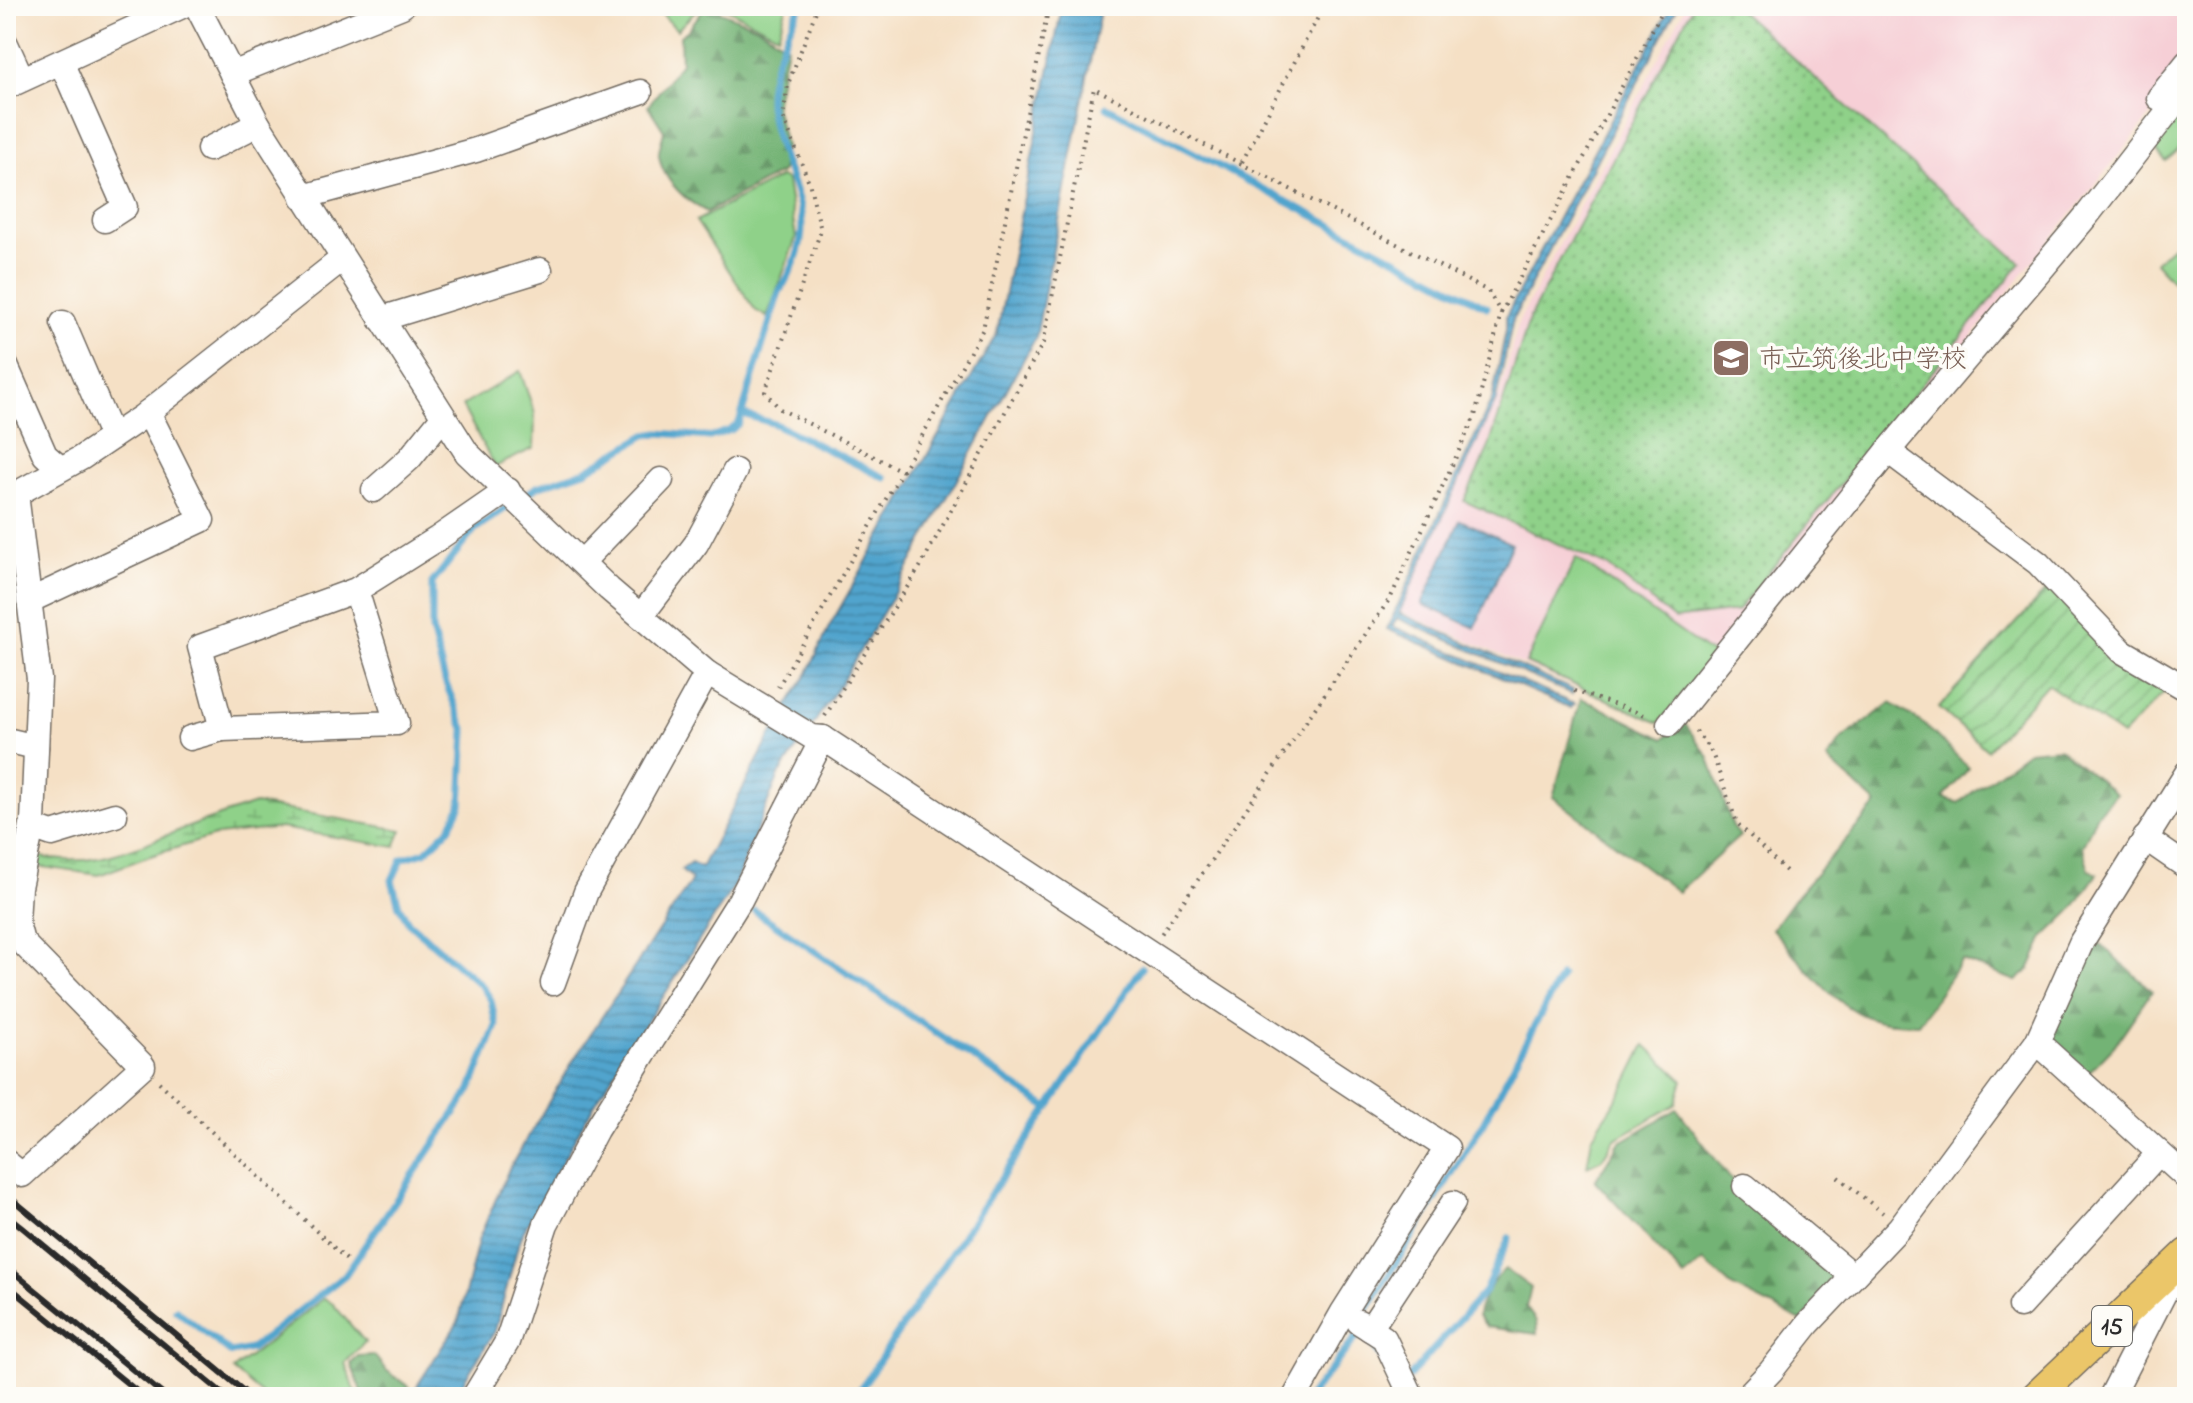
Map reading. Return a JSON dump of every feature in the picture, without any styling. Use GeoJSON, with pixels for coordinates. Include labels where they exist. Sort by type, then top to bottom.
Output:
{"type":"FeatureCollection","features":[{"type":"Feature","properties":{"kind":"main road","name":"15"},"geometry":{"type":"LineString","coordinates":[[2036,1397],[2184,1258]]}},
{"type":"Feature","properties":{"kind":"street"},"geometry":{"type":"LineString","coordinates":[[6,44],[14,83],[182,6]]}},
{"type":"Feature","properties":{"kind":"street"},"geometry":{"type":"LineString","coordinates":[[197,6],[258,124],[467,453],[641,616],[707,673],[765,710],[818,737],[1447,1148],[1343,1312],[1295,1397]]}},
{"type":"Feature","properties":{"kind":"street"},"geometry":{"type":"LineString","coordinates":[[232,74],[402,6]]}},
{"type":"Feature","properties":{"kind":"street"},"geometry":{"type":"LineString","coordinates":[[61,62],[125,207],[105,220]]}},
{"type":"Feature","properties":{"kind":"street"},"geometry":{"type":"LineString","coordinates":[[2113,182],[2101,173],[2187,63]]}},
{"type":"Feature","properties":{"kind":"street"},"geometry":{"type":"LineString","coordinates":[[1674,717],[1888,451],[2113,182],[2187,87]]}},
{"type":"Feature","properties":{"kind":"street"},"geometry":{"type":"LineString","coordinates":[[303,197],[476,150],[640,92]]}},
{"type":"Feature","properties":{"kind":"street"},"geometry":{"type":"LineString","coordinates":[[209,149],[258,124]]}},
{"type":"Feature","properties":{"kind":"street"},"geometry":{"type":"LineString","coordinates":[[6,1162],[22,1175],[143,1066],[22,942],[12,923],[32,827],[39,679],[29,601],[16,577],[11,494],[112,437],[148,412],[342,259]]}},
{"type":"Feature","properties":{"kind":"street"},"geometry":{"type":"LineString","coordinates":[[381,319],[540,270]]}},
{"type":"Feature","properties":{"kind":"street"},"geometry":{"type":"LineString","coordinates":[[63,323],[112,437]]}},
{"type":"Feature","properties":{"kind":"street"},"geometry":{"type":"LineString","coordinates":[[6,366],[45,455],[60,468]]}},
{"type":"Feature","properties":{"kind":"street"},"geometry":{"type":"LineString","coordinates":[[29,601],[202,520],[148,412]]}},
{"type":"Feature","properties":{"kind":"street"},"geometry":{"type":"LineString","coordinates":[[374,490],[409,459],[443,417]]}},
{"type":"Feature","properties":{"kind":"street"},"geometry":{"type":"LineString","coordinates":[[1888,451],[2038,563],[2122,651],[2187,689]]}},
{"type":"Feature","properties":{"kind":"street"},"geometry":{"type":"LineString","coordinates":[[641,616],[696,544],[735,471]]}},
{"type":"Feature","properties":{"kind":"street"},"geometry":{"type":"LineString","coordinates":[[582,562],[661,480]]}},
{"type":"Feature","properties":{"kind":"street"},"geometry":{"type":"LineString","coordinates":[[222,729],[200,647],[356,590],[508,490]]}},
{"type":"Feature","properties":{"kind":"street"},"geometry":{"type":"LineString","coordinates":[[190,738],[222,729],[397,723],[356,590]]}},
{"type":"Feature","properties":{"kind":"street"},"geometry":{"type":"LineString","coordinates":[[553,983],[586,892],[707,673]]}},
{"type":"Feature","properties":{"kind":"street"},"geometry":{"type":"LineString","coordinates":[[474,1397],[507,1342],[546,1224],[596,1130],[740,900],[818,737]]}},
{"type":"Feature","properties":{"kind":"street"},"geometry":{"type":"LineString","coordinates":[[6,740],[36,747]]}},
{"type":"Feature","properties":{"kind":"street"},"geometry":{"type":"LineString","coordinates":[[1746,1397],[1900,1227],[2037,1042],[2082,941],[2187,773]]}},
{"type":"Feature","properties":{"kind":"street"},"geometry":{"type":"LineString","coordinates":[[32,827],[52,834],[115,815]]}},
{"type":"Feature","properties":{"kind":"street"},"geometry":{"type":"LineString","coordinates":[[2145,838],[2187,867]]}},
{"type":"Feature","properties":{"kind":"street"},"geometry":{"type":"LineString","coordinates":[[2037,1042],[2187,1178]]}},
{"type":"Feature","properties":{"kind":"street"},"geometry":{"type":"LineString","coordinates":[[2020,1306],[2159,1153]]}},
{"type":"Feature","properties":{"kind":"street"},"geometry":{"type":"LineString","coordinates":[[1745,1186],[1853,1276]]}},
{"type":"Feature","properties":{"kind":"street"},"geometry":{"type":"LineString","coordinates":[[1370,1329],[1453,1203]]}},
{"type":"Feature","properties":{"kind":"street"},"geometry":{"type":"LineString","coordinates":[[2111,1397],[2184,1258]]}},
{"type":"Feature","properties":{"kind":"street"},"geometry":{"type":"LineString","coordinates":[[1343,1312],[1384,1338],[1412,1397]]}},
{"type":"Feature","properties":{"kind":"path"},"geometry":{"type":"LineString","coordinates":[[818,6],[788,84],[783,117],[809,182],[821,230],[765,392],[780,409],[902,471]]}},
{"type":"Feature","properties":{"kind":"path"},"geometry":{"type":"LineString","coordinates":[[765,710],[983,329],[1049,6]]}},
{"type":"Feature","properties":{"kind":"path"},"geometry":{"type":"LineString","coordinates":[[1242,162],[1324,6]]}},
{"type":"Feature","properties":{"kind":"path"},"geometry":{"type":"LineString","coordinates":[[1149,952],[1391,597],[1475,416],[1501,313],[1665,6]]}},
{"type":"Feature","properties":{"kind":"path"},"geometry":{"type":"LineString","coordinates":[[818,737],[920,567],[1043,343],[1094,88],[1488,291],[1501,313]]}},
{"type":"Feature","properties":{"kind":"path"},"geometry":{"type":"LineString","coordinates":[[1574,691],[1674,717],[1712,753],[1737,823],[1788,873]]}},
{"type":"Feature","properties":{"kind":"path"},"geometry":{"type":"LineString","coordinates":[[143,1066],[349,1262]]}},
{"type":"Feature","properties":{"kind":"path"},"geometry":{"type":"LineString","coordinates":[[1838,1177],[1900,1227]]}},
{"type":"Feature","properties":{"kind":"shaded area","name":"市立筑後北中学校"},"geometry":{"type":"Polygon","coordinates":[[[1686,6],[2187,6],[2187,71],[1659,723],[1399,611],[1499,396],[1519,321],[1686,6]]]}},
{"type":"Feature","properties":{"kind":"green space"},"geometry":{"type":"Polygon","coordinates":[[[654,6],[701,6],[677,30],[654,6]]]}},
{"type":"Feature","properties":{"kind":"green space"},"geometry":{"type":"Polygon","coordinates":[[[706,6],[717,6],[721,12],[760,28],[787,46],[775,106],[785,145],[782,172],[707,212],[684,196],[665,174],[659,153],[664,131],[648,106],[681,63],[680,36],[706,6]]]}},
{"type":"Feature","properties":{"kind":"green space"},"geometry":{"type":"Polygon","coordinates":[[[721,6],[787,6],[778,35],[721,6]]]}},
{"type":"Feature","properties":{"kind":"green space","name":"市立筑後北中学校"},"geometry":{"type":"Polygon","coordinates":[[[1693,6],[1735,6],[2021,263],[1737,611],[1674,619],[1609,567],[1464,501],[1489,447],[1530,317],[1693,6]]]}},
{"type":"Feature","properties":{"kind":"green space"},"geometry":{"type":"Polygon","coordinates":[[[2187,108],[2187,142],[2166,161],[2153,147],[2187,108]]]}},
{"type":"Feature","properties":{"kind":"green space"},"geometry":{"type":"Polygon","coordinates":[[[781,177],[787,181],[796,238],[767,317],[755,310],[696,221],[781,177]]]}},
{"type":"Feature","properties":{"kind":"green space"},"geometry":{"type":"Polygon","coordinates":[[[2187,233],[2187,273],[2175,284],[2155,262],[2187,233]]]}},
{"type":"Feature","properties":{"kind":"green space"},"geometry":{"type":"Polygon","coordinates":[[[520,371],[535,414],[534,448],[495,467],[462,406],[520,371]]]}},
{"type":"Feature","properties":{"kind":"green space"},"geometry":{"type":"Polygon","coordinates":[[[1576,558],[1713,655],[1659,723],[1526,663],[1576,558]]]}},
{"type":"Feature","properties":{"kind":"green space"},"geometry":{"type":"Polygon","coordinates":[[[2050,586],[2166,690],[2122,736],[2047,684],[1987,750],[1939,708],[2050,586]]]}},
{"type":"Feature","properties":{"kind":"green space"},"geometry":{"type":"Polygon","coordinates":[[[1581,698],[1664,739],[1682,720],[1708,756],[1733,827],[1740,836],[1678,892],[1553,797],[1581,698]]]}},
{"type":"Feature","properties":{"kind":"green space"},"geometry":{"type":"Polygon","coordinates":[[[1891,703],[1925,725],[1969,768],[1943,798],[1958,803],[2028,751],[2059,748],[2116,794],[2097,814],[2082,847],[2089,869],[2097,874],[2071,911],[2044,937],[2029,970],[2016,981],[1962,960],[1918,1024],[1881,1021],[1850,1008],[1807,970],[1772,929],[1793,900],[1877,804],[1827,759],[1842,739],[1891,703]]]}},
{"type":"Feature","properties":{"kind":"green space"},"geometry":{"type":"Polygon","coordinates":[[[255,804],[402,830],[395,847],[281,828],[218,835],[99,875],[35,866],[38,856],[77,860],[112,855],[255,804]]]}},
{"type":"Feature","properties":{"kind":"green space"},"geometry":{"type":"Polygon","coordinates":[[[2097,941],[2152,991],[2114,1046],[2088,1073],[2047,1038],[2097,941]]]}},
{"type":"Feature","properties":{"kind":"green space"},"geometry":{"type":"Polygon","coordinates":[[[1645,1045],[1683,1080],[1676,1104],[1614,1140],[1602,1159],[1587,1166],[1592,1137],[1623,1089],[1645,1045]]]}},
{"type":"Feature","properties":{"kind":"green space"},"geometry":{"type":"Polygon","coordinates":[[[1677,1109],[1736,1186],[1844,1274],[1801,1321],[1731,1286],[1704,1261],[1684,1277],[1595,1181],[1619,1143],[1677,1109]]]}},
{"type":"Feature","properties":{"kind":"green space"},"geometry":{"type":"Polygon","coordinates":[[[1505,1269],[1531,1288],[1526,1307],[1536,1321],[1537,1334],[1487,1327],[1478,1316],[1488,1291],[1505,1269]]]}},
{"type":"Feature","properties":{"kind":"green space"},"geometry":{"type":"Polygon","coordinates":[[[324,1298],[333,1304],[365,1342],[345,1363],[355,1397],[265,1397],[233,1370],[324,1298]]]}},
{"type":"Feature","properties":{"kind":"green space"},"geometry":{"type":"Polygon","coordinates":[[[374,1355],[386,1370],[409,1387],[403,1397],[360,1397],[362,1394],[351,1364],[358,1356],[374,1355]]]}},
{"type":"Feature","properties":{"kind":"water"},"geometry":{"type":"Polygon","coordinates":[[[1062,6],[1101,6],[1036,337],[891,599],[841,683],[779,775],[734,886],[592,1108],[520,1238],[495,1331],[454,1397],[410,1397],[458,1322],[479,1238],[509,1169],[576,1056],[692,880],[681,870],[691,863],[701,868],[780,718],[808,673],[829,627],[997,333],[1062,6]]]}},
{"type":"Feature","properties":{"kind":"water"},"geometry":{"type":"Polygon","coordinates":[[[1671,6],[1678,6],[1513,319],[1496,400],[1399,613],[1573,690],[1572,694],[1397,618],[1392,626],[1574,704],[1571,708],[1387,629],[1492,399],[1506,316],[1671,6]]]}},
{"type":"Feature","properties":{"kind":"water"},"geometry":{"type":"Polygon","coordinates":[[[1460,520],[1512,544],[1475,628],[1422,604],[1460,520]]]}},
{"type":"Feature","properties":{"kind":"waterway"},"geometry":{"type":"LineString","coordinates":[[176,1310],[231,1353],[251,1349],[345,1275],[470,1091],[496,1026],[491,1000],[482,986],[409,923],[399,906],[392,880],[402,859],[425,852],[449,829],[461,805],[465,731],[445,681],[432,630],[432,583],[475,529],[537,487],[585,471],[646,435],[659,433],[710,437],[731,430],[739,423],[779,292],[794,265],[801,241],[802,220],[798,200],[776,137],[769,97],[773,70],[800,6]]}},
{"type":"Feature","properties":{"kind":"waterway"},"geometry":{"type":"LineString","coordinates":[[1107,107],[1487,307]]}},
{"type":"Feature","properties":{"kind":"waterway"},"geometry":{"type":"LineString","coordinates":[[742,414],[775,424],[885,478]]}},
{"type":"Feature","properties":{"kind":"waterway"},"geometry":{"type":"LineString","coordinates":[[755,911],[1048,1108]]}},
{"type":"Feature","properties":{"kind":"waterway"},"geometry":{"type":"LineString","coordinates":[[855,1397],[1142,968]]}},
{"type":"Feature","properties":{"kind":"waterway"},"geometry":{"type":"LineString","coordinates":[[1368,1308],[1482,1125],[1561,976]]}},
{"type":"Feature","properties":{"kind":"waterway"},"geometry":{"type":"LineString","coordinates":[[1410,1376],[1485,1291],[1509,1238]]}},
{"type":"Feature","properties":{"kind":"waterway"},"geometry":{"type":"LineString","coordinates":[[1309,1397],[1359,1334],[1370,1341],[1380,1356]]}},
{"type":"Feature","properties":{"kind":"railway"},"geometry":{"type":"LineString","coordinates":[[6,1194],[251,1397]]}},
{"type":"Feature","properties":{"kind":"railway"},"geometry":{"type":"LineString","coordinates":[[6,1214],[227,1397]]}},
{"type":"Feature","properties":{"kind":"railway"},"geometry":{"type":"LineString","coordinates":[[6,1266],[166,1397]]}},
{"type":"Feature","properties":{"kind":"railway"},"geometry":{"type":"LineString","coordinates":[[6,1284],[144,1397]]}},
{"type":"Feature","properties":{"kind":"place","name":"市立筑後北中学校"},"geometry":{"type":"Point","coordinates":[1731,358]}}]}
